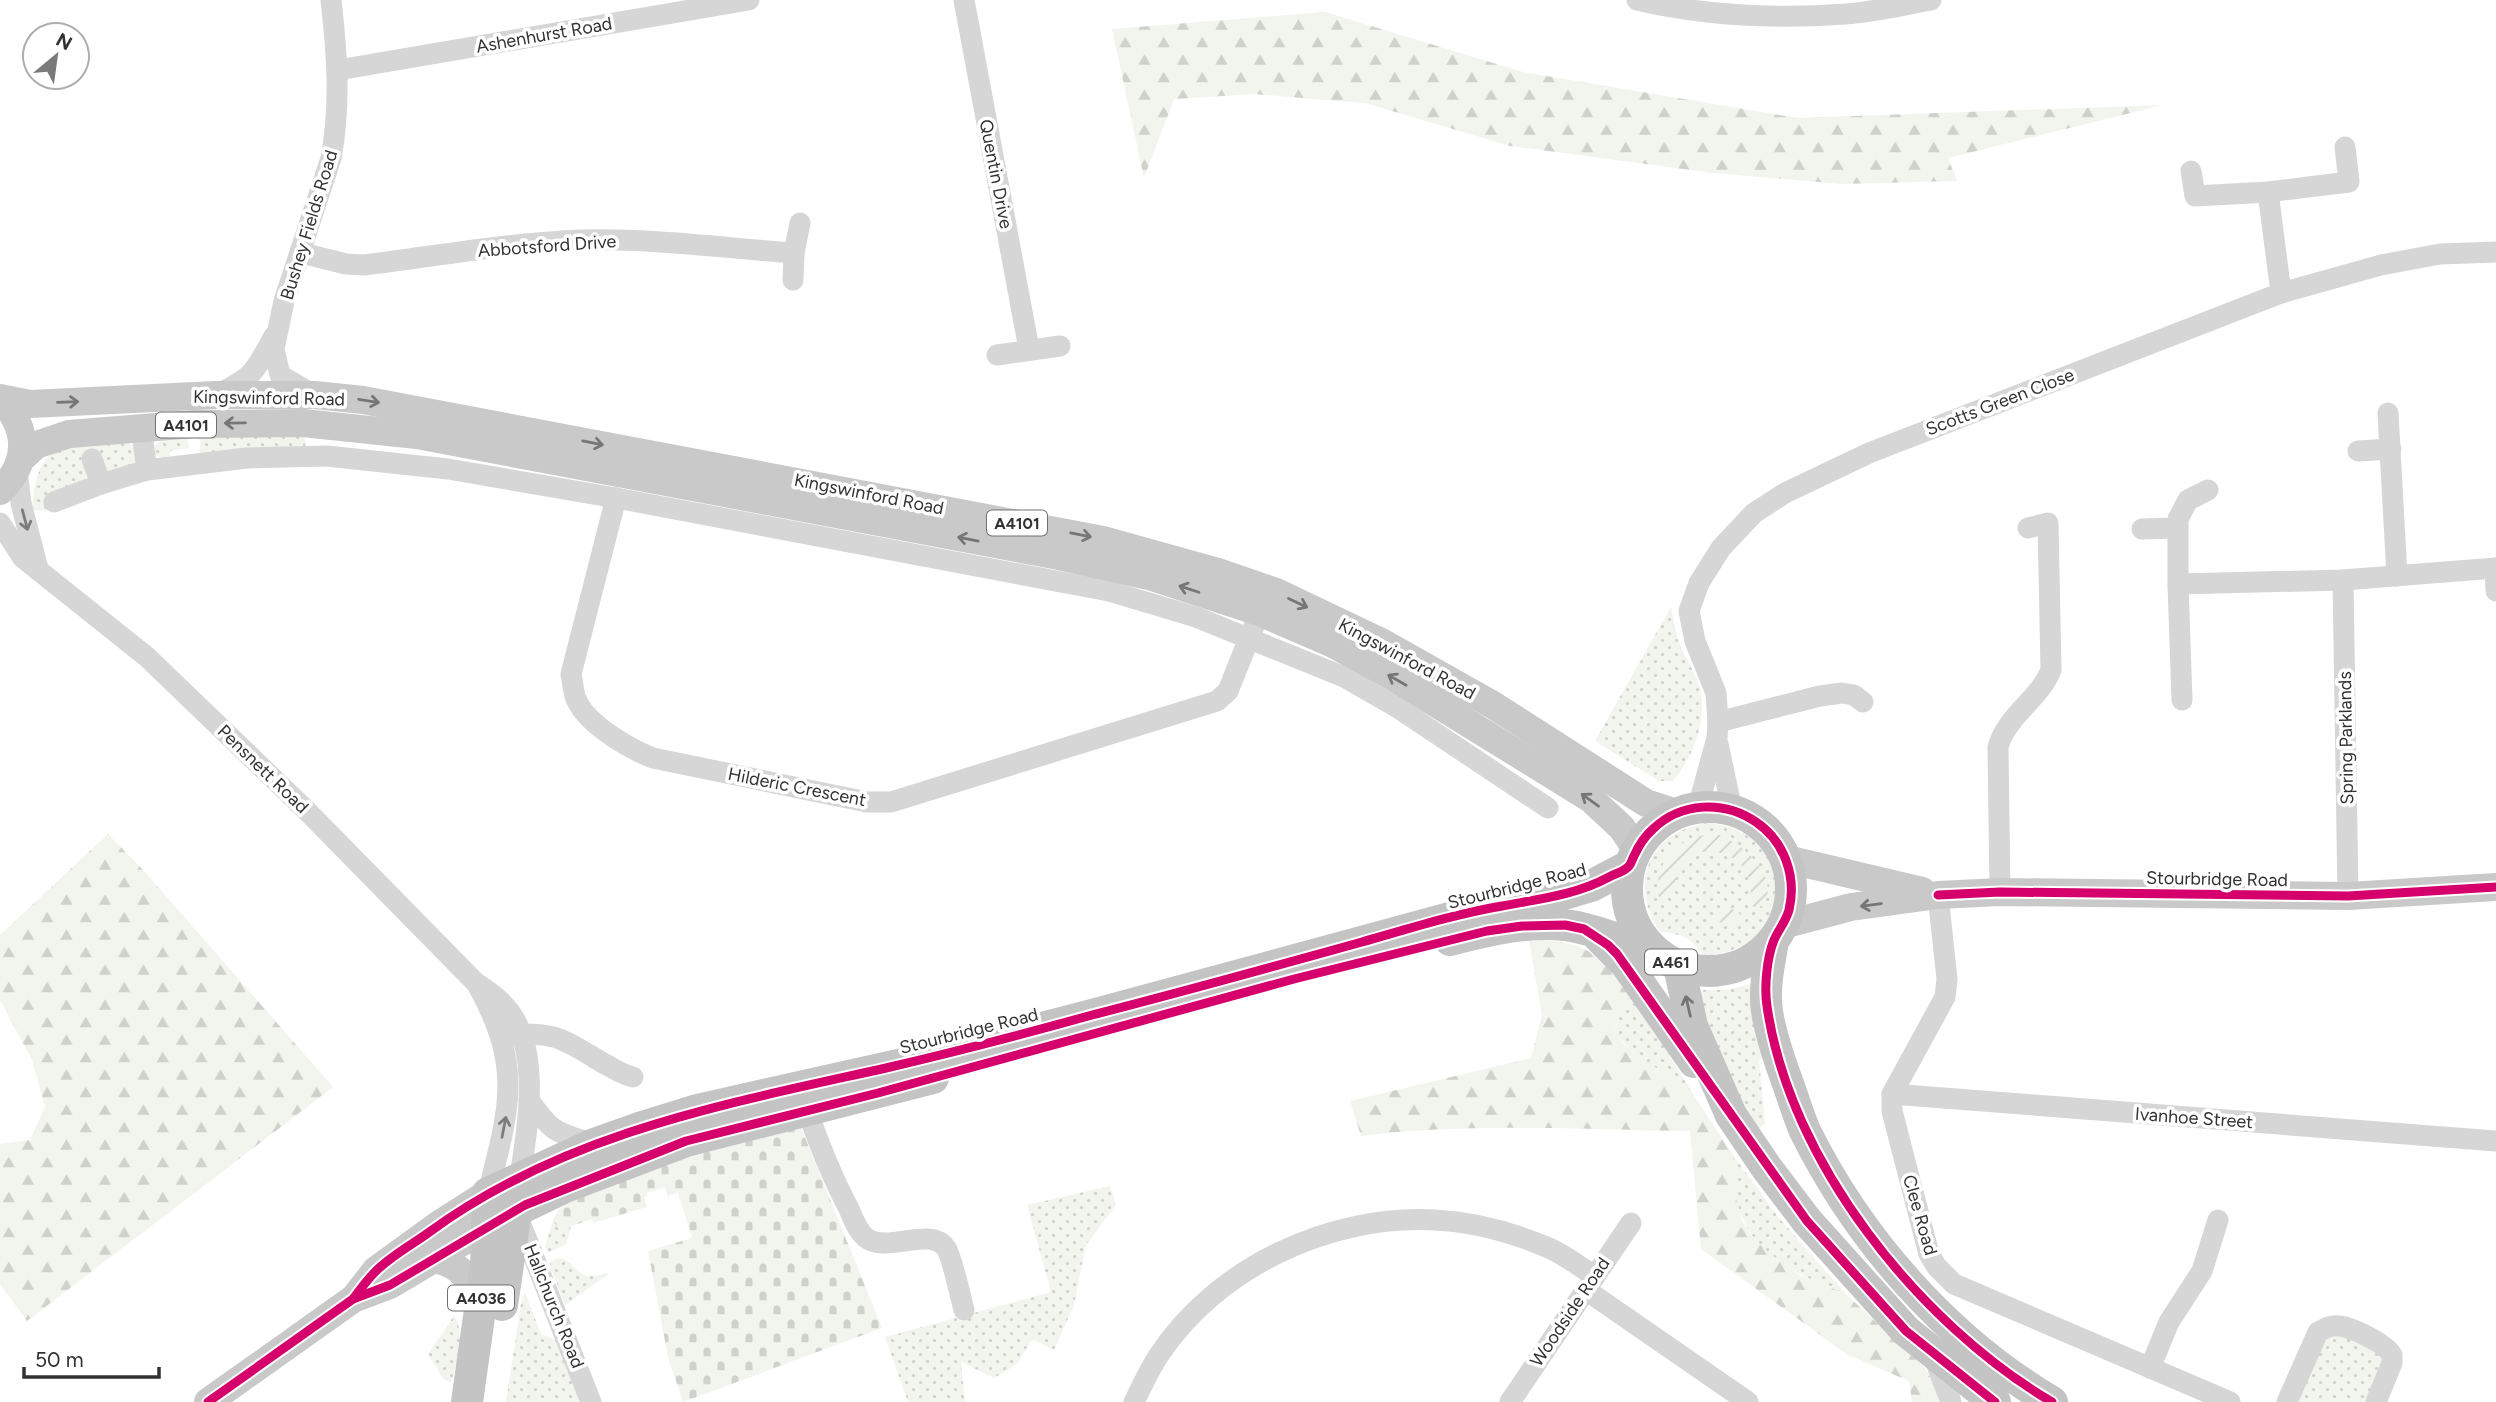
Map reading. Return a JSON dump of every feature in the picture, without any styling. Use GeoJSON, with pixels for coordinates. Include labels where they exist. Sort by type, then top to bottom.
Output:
{"type":"FeatureCollection","features":[{"type":"Feature","properties":{"kind":"highway"},"geometry":{"type":"LineString","coordinates":[[1688,810],[1715,807],[1750,817],[1765,828],[1786,859],[1791,881],[1790,905],[1778,933],[1766,1001],[1779,1058],[1804,1129],[1839,1194],[1877,1245],[1930,1307],[2028,1388],[2052,1402]]}},
{"type":"Feature","properties":{"kind":"highway","name":"A461"},"geometry":{"type":"LineString","coordinates":[[1688,810],[1654,827],[1633,858],[1626,890],[1630,914],[1642,934],[1668,960],[1692,1026],[1731,1115]]}},
{"type":"Feature","properties":{"kind":"highway","name":"Stourbridge Road"},"geometry":{"type":"LineString","coordinates":[[488,1193],[594,1144],[698,1110],[911,1062],[1092,1016],[1483,909],[1561,895],[1591,886],[1633,858]]}},
{"type":"Feature","properties":{"kind":"highway","name":"Stourbridge Road"},"geometry":{"type":"LineString","coordinates":[[502,1218],[565,1187],[685,1141],[1085,1038],[1294,979],[1487,931],[1546,925],[1584,929],[1668,960]]}},
{"type":"Feature","properties":{"kind":"highway","name":"A461"},"geometry":{"type":"LineString","coordinates":[[1584,929],[1608,944],[1626,964],[1807,1221],[1906,1331],[1995,1402]]}},
{"type":"Feature","properties":{"kind":"highway","name":"A461"},"geometry":{"type":"LineString","coordinates":[[1668,960],[1704,972],[1730,969],[1754,959],[1778,933]]}},
{"type":"Feature","properties":{"kind":"highway","name":"A4036"},"geometry":{"type":"LineString","coordinates":[[467,1402],[486,1267],[502,1218],[520,1178]]}},
{"type":"Feature","properties":{"kind":"highway","name":"A4036"},"geometry":{"type":"LineString","coordinates":[[488,1193],[502,1218],[489,1402]]}},
{"type":"Feature","properties":{"kind":"main road","name":"Kingswinford Road"},"geometry":{"type":"LineString","coordinates":[[0,398],[30,404],[216,395],[315,395],[363,400],[1103,540],[1218,572],[1276,593],[1383,642],[1493,705],[1646,803],[1688,810]]}},
{"type":"Feature","properties":{"kind":"main road","name":"A4101"},"geometry":{"type":"LineString","coordinates":[[0,398],[17,421],[22,440],[12,473]]}},
{"type":"Feature","properties":{"kind":"main road","name":"Kingswinford Road"},"geometry":{"type":"LineString","coordinates":[[12,473],[36,446],[69,434],[208,424],[303,423],[416,435],[1059,556],[1149,576],[1255,625],[1333,644],[1395,678],[1591,799],[1622,828],[1633,858]]}},
{"type":"Feature","properties":{"kind":"main road","name":"Stourbridge Road"},"geometry":{"type":"LineString","coordinates":[[1786,859],[1938,895]]}},
{"type":"Feature","properties":{"kind":"main road","name":"Stourbridge Road"},"geometry":{"type":"LineString","coordinates":[[1778,933],[1851,907],[1938,895],[2000,892],[2348,896],[2496,887]]}},
{"type":"Feature","properties":{"kind":"main road","name":"Stourbridge Road"},"geometry":{"type":"LineString","coordinates":[[353,1299],[376,1270],[488,1193]]}},
{"type":"Feature","properties":{"kind":"main road","name":"Stourbridge Road"},"geometry":{"type":"LineString","coordinates":[[208,1402],[353,1299],[390,1285],[502,1218]]}},
{"type":"Feature","properties":{"kind":"main road"},"geometry":{"type":"LineString","coordinates":[[435,1259],[447,1262],[466,1276],[473,1287],[479,1311]]}},
{"type":"Feature","properties":{"kind":"street","name":"Bushey Fields Road"},"geometry":{"type":"LineString","coordinates":[[315,395],[280,374],[274,349],[284,301],[302,253],[331,158],[335,136],[338,70],[331,0]]}},
{"type":"Feature","properties":{"kind":"street","name":"Ashenhurst Road"},"geometry":{"type":"LineString","coordinates":[[338,70],[695,5],[749,0]]}},
{"type":"Feature","properties":{"kind":"street","name":"Quentin Drive"},"geometry":{"type":"LineString","coordinates":[[964,0],[1029,349]]}},
{"type":"Feature","properties":{"kind":"street"},"geometry":{"type":"LineString","coordinates":[[1637,0],[1668,7],[1760,17],[1849,14],[1931,0]]}},
{"type":"Feature","properties":{"kind":"street"},"geometry":{"type":"LineString","coordinates":[[2191,171],[2195,196],[2269,192],[2349,182],[2346,148]]}},
{"type":"Feature","properties":{"kind":"street"},"geometry":{"type":"LineString","coordinates":[[2269,192],[2281,293]]}},
{"type":"Feature","properties":{"kind":"street"},"geometry":{"type":"LineString","coordinates":[[793,280],[794,253],[800,223]]}},
{"type":"Feature","properties":{"kind":"street","name":"Abbotsford Drive"},"geometry":{"type":"LineString","coordinates":[[302,253],[346,264],[364,265],[511,246],[583,240],[794,253]]}},
{"type":"Feature","properties":{"kind":"street","name":"Scotts Green Close"},"geometry":{"type":"LineString","coordinates":[[1732,810],[1717,730],[1716,693],[1695,641],[1689,611],[1699,583],[1721,548],[1754,513],[1785,493],[1869,453],[2281,293],[2381,265],[2440,254],[2496,252]]}},
{"type":"Feature","properties":{"kind":"street","name":"Bushey Fields Road"},"geometry":{"type":"LineString","coordinates":[[216,395],[244,381],[255,371],[280,325]]}},
{"type":"Feature","properties":{"kind":"street"},"geometry":{"type":"LineString","coordinates":[[997,355],[1060,346]]}},
{"type":"Feature","properties":{"kind":"street"},"geometry":{"type":"LineString","coordinates":[[2388,413],[2397,576]]}},
{"type":"Feature","properties":{"kind":"street"},"geometry":{"type":"LineString","coordinates":[[141,428],[147,470]]}},
{"type":"Feature","properties":{"kind":"street"},"geometry":{"type":"LineString","coordinates":[[2358,451],[2391,449]]}},
{"type":"Feature","properties":{"kind":"street","name":"Kingswinford Road"},"geometry":{"type":"LineString","coordinates":[[54,502],[147,470],[247,458],[327,456],[448,469],[616,498],[1109,591],[1196,617],[1255,625],[1398,708],[1548,808]]}},
{"type":"Feature","properties":{"kind":"street"},"geometry":{"type":"LineString","coordinates":[[93,459],[101,484]]}},
{"type":"Feature","properties":{"kind":"street"},"geometry":{"type":"LineString","coordinates":[[12,473],[38,569]]}},
{"type":"Feature","properties":{"kind":"street"},"geometry":{"type":"LineString","coordinates":[[2182,699],[2178,519],[2188,500],[2208,490]]}},
{"type":"Feature","properties":{"kind":"street","name":"Hilderic Crescent"},"geometry":{"type":"LineString","coordinates":[[616,498],[571,674],[577,701],[590,718],[632,750],[653,758],[867,802],[891,802],[1217,701],[1228,691],[1255,625]]}},
{"type":"Feature","properties":{"kind":"street","name":"Pensnett Road"},"geometry":{"type":"LineString","coordinates":[[0,523],[23,558],[147,657],[307,811],[476,983],[504,1004],[511,1035],[507,1060],[509,1085],[506,1120],[488,1193]]}},
{"type":"Feature","properties":{"kind":"street"},"geometry":{"type":"LineString","coordinates":[[2000,892],[1998,747],[2008,723],[2046,682],[2051,670],[2048,523],[2028,528]]}},
{"type":"Feature","properties":{"kind":"street"},"geometry":{"type":"LineString","coordinates":[[2141,528],[2177,528]]}},
{"type":"Feature","properties":{"kind":"street"},"geometry":{"type":"LineString","coordinates":[[2178,584],[2343,580],[2496,568],[2496,591]]}},
{"type":"Feature","properties":{"kind":"street","name":"Spring Parklands"},"geometry":{"type":"LineString","coordinates":[[2343,580],[2348,896]]}},
{"type":"Feature","properties":{"kind":"street"},"geometry":{"type":"LineString","coordinates":[[1717,730],[1820,696],[1842,693],[1854,695],[1863,702]]}},
{"type":"Feature","properties":{"kind":"street","name":"Kingswinford Road"},"geometry":{"type":"LineString","coordinates":[[1398,708],[1444,722],[1475,726]]}},
{"type":"Feature","properties":{"kind":"street","name":"Scotts Green Close"},"geometry":{"type":"LineString","coordinates":[[1688,810],[1717,730]]}},
{"type":"Feature","properties":{"kind":"street"},"geometry":{"type":"LineString","coordinates":[[1892,1094],[1945,997],[1947,979],[1938,895]]}},
{"type":"Feature","properties":{"kind":"street"},"geometry":{"type":"LineString","coordinates":[[511,1035],[556,1036],[620,1075]]}},
{"type":"Feature","properties":{"kind":"street","name":"Pensnett Road"},"geometry":{"type":"LineString","coordinates":[[511,1035],[527,1058],[529,1100],[520,1178]]}},
{"type":"Feature","properties":{"kind":"street","name":"Ivanhoe Street"},"geometry":{"type":"LineString","coordinates":[[1892,1094],[2496,1141]]}},
{"type":"Feature","properties":{"kind":"street","name":"Clee Road"},"geometry":{"type":"LineString","coordinates":[[1892,1094],[1892,1111],[1929,1254],[1937,1267],[1954,1284],[2230,1402]]}},
{"type":"Feature","properties":{"kind":"street"},"geometry":{"type":"LineString","coordinates":[[529,1100],[555,1132],[594,1144]]}},
{"type":"Feature","properties":{"kind":"street"},"geometry":{"type":"LineString","coordinates":[[807,1111],[828,1169],[859,1230],[867,1239],[882,1243],[928,1239],[937,1241],[947,1249],[964,1310]]}},
{"type":"Feature","properties":{"kind":"street","name":"Hallchurch Road"},"geometry":{"type":"LineString","coordinates":[[502,1218],[592,1402]]}},
{"type":"Feature","properties":{"kind":"street"},"geometry":{"type":"LineString","coordinates":[[1134,1402],[1160,1353],[1213,1295],[1240,1275],[1308,1239],[1353,1227],[1393,1221],[1435,1220],[1476,1225],[1509,1233],[1551,1249],[1590,1283],[1748,1402]]}},
{"type":"Feature","properties":{"kind":"street"},"geometry":{"type":"LineString","coordinates":[[2150,1368],[2169,1322],[2202,1270],[2218,1220]]}},
{"type":"Feature","properties":{"kind":"street","name":"Woodside Road"},"geometry":{"type":"LineString","coordinates":[[1510,1402],[1631,1223]]}},
{"type":"Feature","properties":{"kind":"street"},"geometry":{"type":"LineString","coordinates":[[2287,1402],[2318,1332],[2325,1328],[2342,1326],[2383,1344],[2392,1355],[2392,1363],[2376,1402]]}},
{"type":"Feature","properties":{"kind":"street"},"geometry":{"type":"LineString","coordinates":[[1931,1351],[1951,1402]]}},
{"type":"Feature","properties":{"kind":"green space"},"geometry":{"type":"Polygon","coordinates":[[[1325,12],[1523,72],[1798,118],[2163,105],[1948,158],[1957,181],[1841,184],[1713,173],[1510,146],[1365,103],[1254,94],[1174,99],[1144,178],[1112,29],[1325,12]]]}},
{"type":"Feature","properties":{"kind":"green space"},"geometry":{"type":"Polygon","coordinates":[[[304,432],[306,448],[201,455],[199,435],[304,432]]]}},
{"type":"Feature","properties":{"kind":"green space"},"geometry":{"type":"Polygon","coordinates":[[[187,435],[189,448],[170,451],[170,461],[155,454],[155,446],[164,438],[187,435]]]}},
{"type":"Feature","properties":{"kind":"green space"},"geometry":{"type":"Polygon","coordinates":[[[129,442],[135,458],[128,473],[88,473],[83,483],[46,498],[47,511],[33,510],[39,472],[57,450],[74,445],[129,442]]]}},
{"type":"Feature","properties":{"kind":"green space"},"geometry":{"type":"Polygon","coordinates":[[[1671,607],[1680,644],[1700,689],[1702,714],[1697,738],[1680,772],[1673,781],[1659,781],[1595,741],[1671,607]]]}},
{"type":"Feature","properties":{"kind":"green space"},"geometry":{"type":"Polygon","coordinates":[[[1706,823],[1737,830],[1760,846],[1773,867],[1776,891],[1771,914],[1757,935],[1735,949],[1703,955],[1685,937],[1660,932],[1650,914],[1645,879],[1649,863],[1658,849],[1686,829],[1706,823]]]}},
{"type":"Feature","properties":{"kind":"green space"},"geometry":{"type":"Polygon","coordinates":[[[108,834],[144,871],[333,1087],[27,1321],[0,1284],[0,1144],[30,1140],[45,1107],[32,1060],[0,1000],[0,935],[108,834]]]}},
{"type":"Feature","properties":{"kind":"green space"},"geometry":{"type":"Polygon","coordinates":[[[1715,834],[1726,838],[1749,854],[1765,876],[1768,888],[1765,900],[1757,910],[1751,904],[1746,871],[1737,861],[1722,853],[1696,853],[1689,857],[1680,867],[1671,892],[1662,899],[1658,896],[1660,871],[1672,852],[1691,839],[1715,834]]]}},
{"type":"Feature","properties":{"kind":"green space"},"geometry":{"type":"Polygon","coordinates":[[[1724,908],[1736,910],[1740,914],[1732,925],[1715,921],[1716,913],[1724,908]]]}},
{"type":"Feature","properties":{"kind":"green space"},"geometry":{"type":"Polygon","coordinates":[[[1529,941],[1571,944],[1592,953],[1630,989],[1615,1029],[1622,1042],[1634,1053],[1691,1091],[1733,1155],[1735,1193],[1742,1221],[1756,1241],[1800,1275],[1846,1294],[1923,1366],[1942,1402],[1912,1402],[1909,1381],[1848,1355],[1701,1249],[1690,1131],[1484,1128],[1361,1136],[1350,1101],[1531,1058],[1542,1015],[1529,941]]]}},
{"type":"Feature","properties":{"kind":"green space"},"geometry":{"type":"Polygon","coordinates":[[[1752,984],[1766,1056],[1759,1059],[1765,1124],[1758,1129],[1719,1064],[1699,994],[1702,990],[1727,990],[1752,984]]]}},
{"type":"Feature","properties":{"kind":"green space"},"geometry":{"type":"Polygon","coordinates":[[[1630,989],[1691,1091],[1639,1057],[1615,1030],[1630,989]]]}},
{"type":"Feature","properties":{"kind":"green space"},"geometry":{"type":"Polygon","coordinates":[[[800,1125],[882,1328],[683,1402],[668,1357],[648,1251],[692,1238],[678,1193],[668,1196],[665,1187],[647,1193],[644,1197],[647,1207],[593,1223],[592,1219],[566,1228],[557,1227],[553,1221],[557,1212],[569,1201],[688,1156],[800,1125]]]}},
{"type":"Feature","properties":{"kind":"green space"},"geometry":{"type":"Polygon","coordinates":[[[1733,1155],[1779,1218],[1846,1294],[1792,1269],[1761,1245],[1740,1213],[1734,1188],[1733,1155]]]}},
{"type":"Feature","properties":{"kind":"green space"},"geometry":{"type":"Polygon","coordinates":[[[1110,1186],[1116,1205],[1086,1245],[1074,1305],[1054,1350],[1032,1339],[1017,1364],[994,1378],[961,1362],[965,1402],[908,1402],[885,1337],[1051,1292],[1027,1205],[1110,1186]]]}},
{"type":"Feature","properties":{"kind":"green space"},"geometry":{"type":"Polygon","coordinates":[[[553,1221],[554,1224],[566,1228],[571,1226],[566,1244],[548,1253],[545,1246],[553,1221]]]}},
{"type":"Feature","properties":{"kind":"green space"},"geometry":{"type":"Polygon","coordinates":[[[558,1258],[567,1261],[587,1276],[610,1273],[565,1305],[550,1266],[550,1263],[558,1258]]]}},
{"type":"Feature","properties":{"kind":"green space"},"geometry":{"type":"Polygon","coordinates":[[[525,1293],[541,1334],[560,1342],[584,1402],[506,1402],[522,1297],[525,1293]]]}},
{"type":"Feature","properties":{"kind":"green space"},"geometry":{"type":"Polygon","coordinates":[[[454,1316],[458,1323],[460,1339],[451,1382],[444,1380],[428,1354],[454,1316]]]}},
{"type":"Feature","properties":{"kind":"green space"},"geometry":{"type":"Polygon","coordinates":[[[2337,1333],[2380,1350],[2383,1364],[2368,1402],[2297,1402],[2325,1338],[2337,1333]]]}},
{"type":"Feature","properties":{"kind":"cycle path"},"geometry":{"type":"LineString","coordinates":[[353,1299],[386,1262],[480,1199],[534,1170],[590,1146],[706,1110],[989,1043],[1449,917],[1570,892],[1627,868],[1653,829],[1676,813],[1717,807],[1744,815],[1756,822],[1774,839],[1786,860],[1791,897],[1788,914],[1774,940],[1770,955],[1766,981],[1767,1006],[1780,1064],[1802,1122],[1832,1179],[1868,1233],[1909,1283],[1954,1329],[2002,1369],[2052,1402]]}},
{"type":"Feature","properties":{"kind":"cycle path"},"geometry":{"type":"LineString","coordinates":[[1938,895],[2000,892],[2348,896],[2496,887]]}},
{"type":"Feature","properties":{"kind":"cycle path"},"geometry":{"type":"LineString","coordinates":[[208,1402],[353,1299],[390,1285],[525,1205],[686,1141],[878,1093],[1294,979],[1487,931],[1522,926],[1565,925],[1584,929],[1617,954],[1807,1221],[1906,1331],[1995,1402]]}}]}
